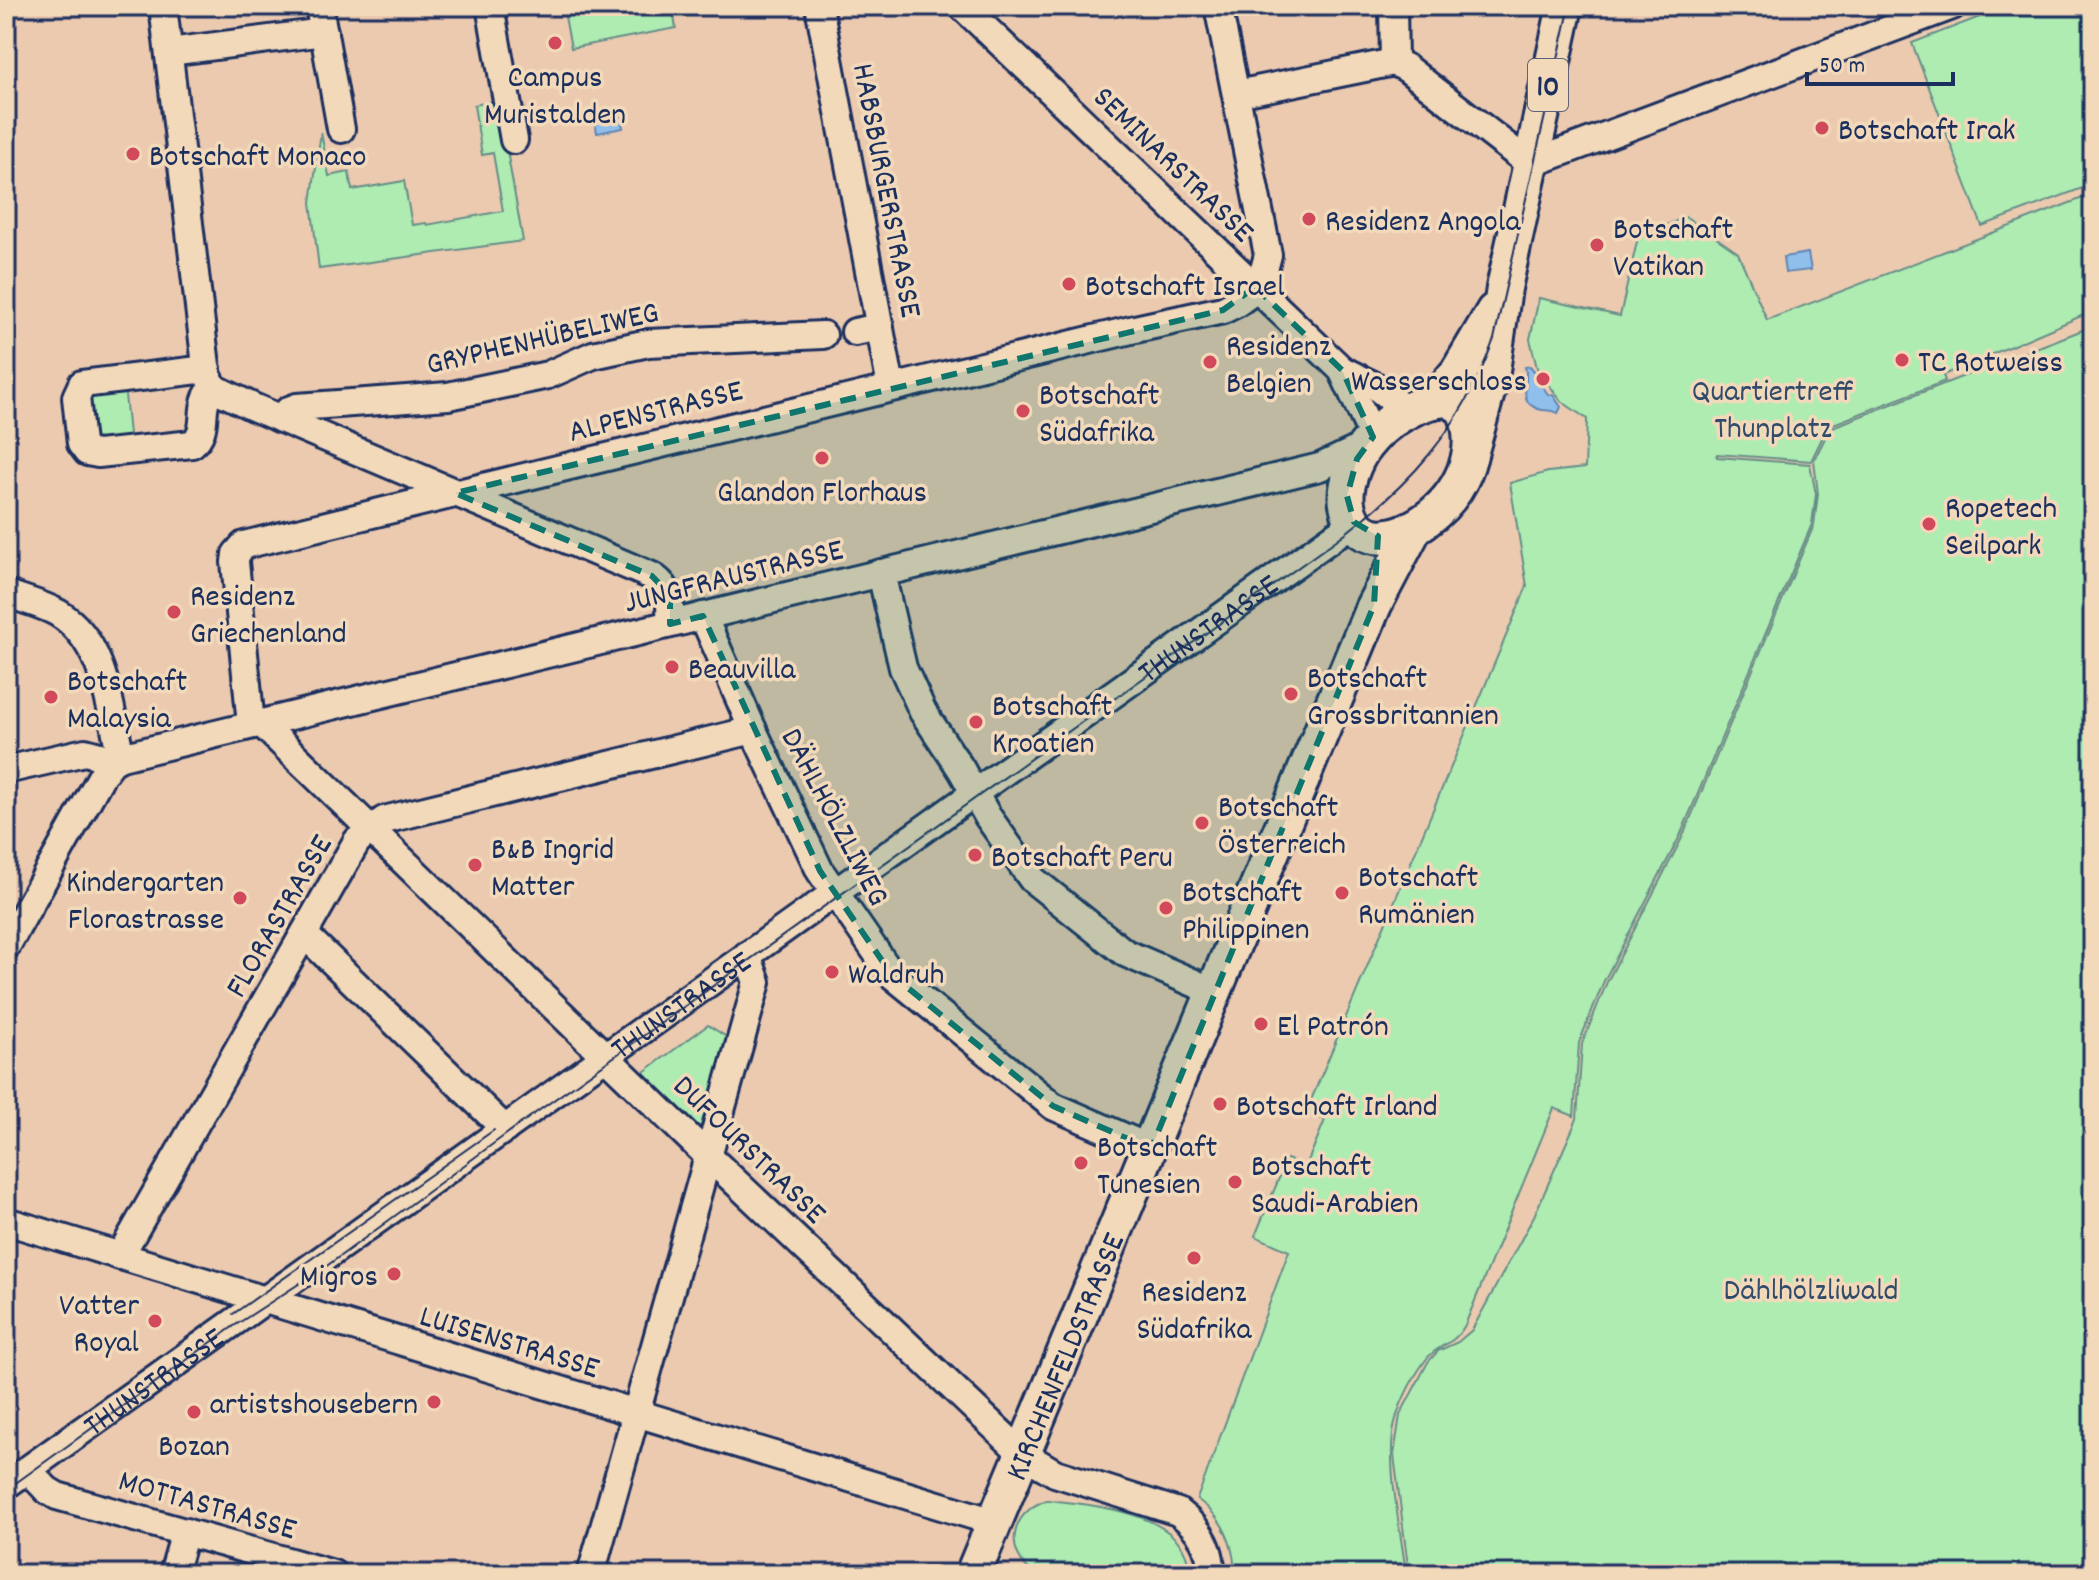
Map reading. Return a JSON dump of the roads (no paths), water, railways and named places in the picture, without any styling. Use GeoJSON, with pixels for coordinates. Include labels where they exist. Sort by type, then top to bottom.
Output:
{"type":"FeatureCollection","features":[{"type":"Feature","properties":{"kind":"main road","name":"10"},"geometry":{"type":"LineString","coordinates":[[1469,458],[1491,378],[1504,288],[1565,6]]}},
{"type":"Feature","properties":{"kind":"main road","name":"10"},"geometry":{"type":"LineString","coordinates":[[1420,406],[1458,372],[1489,321],[1504,288]]}},
{"type":"Feature","properties":{"kind":"main road"},"geometry":{"type":"LineString","coordinates":[[1448,399],[1463,408],[1469,428],[1469,458],[1460,479],[1443,507],[1415,527],[1396,535],[1366,529],[1347,496],[1353,469],[1369,441],[1420,406],[1448,399]]}},
{"type":"Feature","properties":{"kind":"main road","name":"KIRCHENFELDSTRASSE"},"geometry":{"type":"LineString","coordinates":[[977,1572],[994,1522],[1374,605],[1415,527]]}},
{"type":"Feature","properties":{"kind":"main road","name":"KIRCHENFELDSTRASSE"},"geometry":{"type":"LineString","coordinates":[[1366,529],[1374,605]]}},
{"type":"Feature","properties":{"kind":"street"},"geometry":{"type":"LineString","coordinates":[[163,6],[210,379],[201,436],[192,444],[98,454],[87,452],[82,447],[76,397],[82,384],[210,379],[281,419],[652,576],[662,583],[670,595],[670,624]]}},
{"type":"Feature","properties":{"kind":"street"},"geometry":{"type":"LineString","coordinates":[[319,6],[341,129]]}},
{"type":"Feature","properties":{"kind":"street"},"geometry":{"type":"LineString","coordinates":[[490,6],[514,140]]}},
{"type":"Feature","properties":{"kind":"street","name":"HABSBURGERSTRASSE"},"geometry":{"type":"LineString","coordinates":[[819,6],[867,330],[891,387]]}},
{"type":"Feature","properties":{"kind":"street","name":"SEMINARSTRASSE"},"geometry":{"type":"LineString","coordinates":[[962,6],[1342,370],[1420,406]]}},
{"type":"Feature","properties":{"kind":"street"},"geometry":{"type":"LineString","coordinates":[[1218,6],[1268,251],[1266,270],[1255,287]]}},
{"type":"Feature","properties":{"kind":"street"},"geometry":{"type":"LineString","coordinates":[[1393,6],[1394,62]]}},
{"type":"Feature","properties":{"kind":"street"},"geometry":{"type":"LineString","coordinates":[[1237,94],[1394,62],[1530,164],[1952,6]]}},
{"type":"Feature","properties":{"kind":"street"},"geometry":{"type":"LineString","coordinates":[[169,52],[324,32]]}},
{"type":"Feature","properties":{"kind":"street","name":"ALPENSTRASSE"},"geometry":{"type":"LineString","coordinates":[[256,724],[235,562],[239,550],[248,543],[1223,310],[1255,287]]}},
{"type":"Feature","properties":{"kind":"street","name":"GRYPHENHÜBELIWEG"},"geometry":{"type":"LineString","coordinates":[[281,419],[297,407],[444,397],[495,387],[548,375],[593,355],[648,343],[823,335]]}},
{"type":"Feature","properties":{"kind":"street","name":"SEMINARSTRASSE"},"geometry":{"type":"LineString","coordinates":[[1342,370],[1369,441]]}},
{"type":"Feature","properties":{"kind":"street","name":"JUNGFRAUSTRASSE"},"geometry":{"type":"LineString","coordinates":[[118,758],[1320,467],[1369,441]]}},
{"type":"Feature","properties":{"kind":"street","name":"THUNSTRASSE"},"geometry":{"type":"LineString","coordinates":[[6,1485],[974,792],[1366,529]]}},
{"type":"Feature","properties":{"kind":"street"},"geometry":{"type":"LineString","coordinates":[[881,573],[905,672],[926,718],[988,817],[1039,887],[1125,953],[1215,992]]}},
{"type":"Feature","properties":{"kind":"street"},"geometry":{"type":"LineString","coordinates":[[6,593],[49,608],[71,622],[82,634],[98,662],[118,758]]}},
{"type":"Feature","properties":{"kind":"street","name":"DÄHLHÖLZLIWEG"},"geometry":{"type":"LineString","coordinates":[[703,616],[820,871],[892,975],[1060,1110],[1151,1149]]}},
{"type":"Feature","properties":{"kind":"street","name":"DUFOURSTRASSE"},"geometry":{"type":"LineString","coordinates":[[256,724],[371,829],[708,1156],[1023,1454],[1055,1473],[1178,1512],[1196,1528],[1206,1544],[1211,1574]]}},
{"type":"Feature","properties":{"kind":"street","name":"FLORASTRASSE"},"geometry":{"type":"LineString","coordinates":[[120,1256],[357,841],[371,829],[384,820],[753,730]]}},
{"type":"Feature","properties":{"kind":"street"},"geometry":{"type":"LineString","coordinates":[[6,770],[85,752],[118,758]]}},
{"type":"Feature","properties":{"kind":"street"},"geometry":{"type":"LineString","coordinates":[[6,947],[102,775],[118,758]]}},
{"type":"Feature","properties":{"kind":"street"},"geometry":{"type":"LineString","coordinates":[[304,934],[505,1129]]}},
{"type":"Feature","properties":{"kind":"street"},"geometry":{"type":"LineString","coordinates":[[591,1574],[757,982],[747,955]]}},
{"type":"Feature","properties":{"kind":"street","name":"LUISENSTRASSE"},"geometry":{"type":"LineString","coordinates":[[6,1221],[994,1522]]}},
{"type":"Feature","properties":{"kind":"street","name":"MOTTASTRASSE"},"geometry":{"type":"LineString","coordinates":[[28,1470],[57,1496],[333,1574]]}},
{"type":"Feature","properties":{"kind":"street"},"geometry":{"type":"LineString","coordinates":[[173,1574],[185,1532]]}},
{"type":"Feature","properties":{"kind":"water"},"geometry":{"type":"Polygon","coordinates":[[[621,117],[623,128],[597,133],[595,121],[621,117]]]}},
{"type":"Feature","properties":{"kind":"water"},"geometry":{"type":"Polygon","coordinates":[[[1808,253],[1811,270],[1785,273],[1783,257],[1808,253]]]}},
{"type":"Feature","properties":{"kind":"water"},"geometry":{"type":"Polygon","coordinates":[[[1530,366],[1548,394],[1553,395],[1561,407],[1558,413],[1538,409],[1527,401],[1525,367],[1530,366]]]}},
{"type":"Feature","properties":{"kind":"tram line"},"geometry":{"type":"LineString","coordinates":[[6,1490],[234,1326],[328,1265],[1335,541],[1387,498],[1431,453],[1449,428],[1466,401],[1494,339],[1570,6]]}},
{"type":"Feature","properties":{"kind":"tram line"},"geometry":{"type":"LineString","coordinates":[[233,1314],[494,1130]]}},
{"type":"Feature","properties":{"kind":"place","name":"Campus Muristalden"},"geometry":{"type":"Point","coordinates":[555,43]}},
{"type":"Feature","properties":{"kind":"place","name":"Botschaft Irak"},"geometry":{"type":"Point","coordinates":[1822,128]}},
{"type":"Feature","properties":{"kind":"place","name":"Botschaft Monaco"},"geometry":{"type":"Point","coordinates":[133,154]}},
{"type":"Feature","properties":{"kind":"place","name":"Residenz Angola"},"geometry":{"type":"Point","coordinates":[1309,219]}},
{"type":"Feature","properties":{"kind":"place","name":"Botschaft Vatikan"},"geometry":{"type":"Point","coordinates":[1597,245]}},
{"type":"Feature","properties":{"kind":"place","name":"Botschaft Israel"},"geometry":{"type":"Point","coordinates":[1069,284]}},
{"type":"Feature","properties":{"kind":"place","name":"TC Rotweiss"},"geometry":{"type":"Point","coordinates":[1902,360]}},
{"type":"Feature","properties":{"kind":"place","name":"Residenz Belgien"},"geometry":{"type":"Point","coordinates":[1210,362]}},
{"type":"Feature","properties":{"kind":"place","name":"Wasserschloss"},"geometry":{"type":"Point","coordinates":[1543,379]}},
{"type":"Feature","properties":{"kind":"place","name":"Botschaft Südafrika"},"geometry":{"type":"Point","coordinates":[1023,411]}},
{"type":"Feature","properties":{"kind":"place","name":"Glandon Florhaus"},"geometry":{"type":"Point","coordinates":[822,458]}},
{"type":"Feature","properties":{"kind":"place","name":"Ropetech Seilpark"},"geometry":{"type":"Point","coordinates":[1929,524]}},
{"type":"Feature","properties":{"kind":"place","name":"Residenz Griechenland"},"geometry":{"type":"Point","coordinates":[174,612]}},
{"type":"Feature","properties":{"kind":"place","name":"Beauvilla"},"geometry":{"type":"Point","coordinates":[672,667]}},
{"type":"Feature","properties":{"kind":"place","name":"Botschaft Grossbritannien"},"geometry":{"type":"Point","coordinates":[1291,694]}},
{"type":"Feature","properties":{"kind":"place","name":"Botschaft Malaysia"},"geometry":{"type":"Point","coordinates":[51,697]}},
{"type":"Feature","properties":{"kind":"place","name":"Botschaft Kroatien"},"geometry":{"type":"Point","coordinates":[976,722]}},
{"type":"Feature","properties":{"kind":"place","name":"Botschaft Österreich"},"geometry":{"type":"Point","coordinates":[1202,823]}},
{"type":"Feature","properties":{"kind":"place","name":"Botschaft Peru"},"geometry":{"type":"Point","coordinates":[975,855]}},
{"type":"Feature","properties":{"kind":"place","name":"B&B Ingrid Matter"},"geometry":{"type":"Point","coordinates":[475,865]}},
{"type":"Feature","properties":{"kind":"place","name":"Botschaft Rumänien"},"geometry":{"type":"Point","coordinates":[1342,893]}},
{"type":"Feature","properties":{"kind":"place","name":"Kindergarten Florastrasse"},"geometry":{"type":"Point","coordinates":[240,898]}},
{"type":"Feature","properties":{"kind":"place","name":"Botschaft Philippinen"},"geometry":{"type":"Point","coordinates":[1166,908]}},
{"type":"Feature","properties":{"kind":"place","name":"Waldruh"},"geometry":{"type":"Point","coordinates":[832,972]}},
{"type":"Feature","properties":{"kind":"place","name":"El Patrón"},"geometry":{"type":"Point","coordinates":[1261,1024]}},
{"type":"Feature","properties":{"kind":"place","name":"Botschaft Irland"},"geometry":{"type":"Point","coordinates":[1220,1104]}},
{"type":"Feature","properties":{"kind":"place","name":"Botschaft Tunesien"},"geometry":{"type":"Point","coordinates":[1081,1163]}},
{"type":"Feature","properties":{"kind":"place","name":"Botschaft Saudi-Arabien"},"geometry":{"type":"Point","coordinates":[1235,1182]}},
{"type":"Feature","properties":{"kind":"place","name":"Residenz Südafrika"},"geometry":{"type":"Point","coordinates":[1194,1258]}},
{"type":"Feature","properties":{"kind":"place","name":"Migros"},"geometry":{"type":"Point","coordinates":[394,1274]}},
{"type":"Feature","properties":{"kind":"place","name":"Vatter Royal"},"geometry":{"type":"Point","coordinates":[155,1321]}},
{"type":"Feature","properties":{"kind":"place","name":"artistshousebern"},"geometry":{"type":"Point","coordinates":[434,1402]}},
{"type":"Feature","properties":{"kind":"place","name":"Bozan"},"geometry":{"type":"Point","coordinates":[194,1412]}},
{"type":"Feature","properties":{"kind":"park label","name":"Quartiertreff Thunplatz"},"geometry":{"type":"Point","coordinates":[1773,408]}},
{"type":"Feature","properties":{"kind":"park label","name":"Dählhölzliwald"},"geometry":{"type":"Point","coordinates":[1811,1288]}}]}
